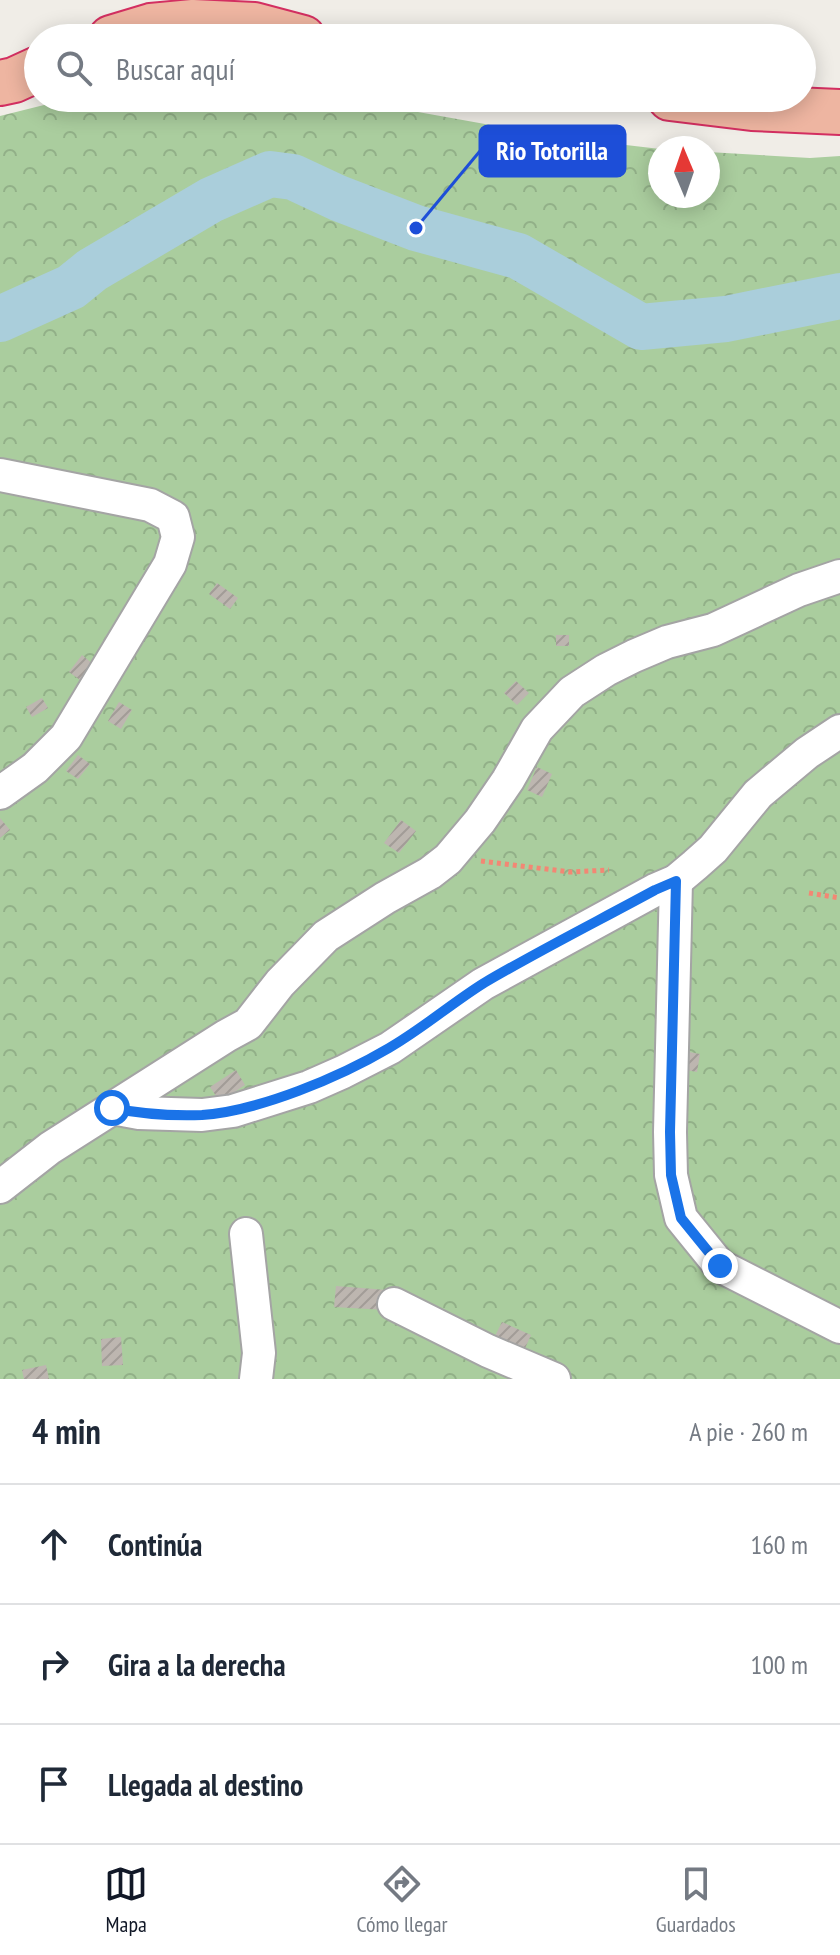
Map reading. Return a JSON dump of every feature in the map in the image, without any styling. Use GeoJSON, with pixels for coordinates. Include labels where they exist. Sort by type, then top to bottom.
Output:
{"type":"FeatureCollection","features":[{"type":"Feature","properties":{"kind":"highway"},"geometry":{"type":"LineString","coordinates":[[172,24],[234,24]]}},
{"type":"Feature","properties":{"kind":"highway"},"geometry":{"type":"LineString","coordinates":[[0,83],[24,75]]}},
{"type":"Feature","properties":{"kind":"highway"},"geometry":{"type":"LineString","coordinates":[[816,111],[840,112]]}},
{"type":"Feature","properties":{"kind":"street"},"geometry":{"type":"LineString","coordinates":[[0,475],[150,505],[173,517],[178,537],[170,564],[66,737],[35,768],[0,793]]}},
{"type":"Feature","properties":{"kind":"street"},"geometry":{"type":"LineString","coordinates":[[0,1187],[50,1148],[248,1024],[280,983],[326,936],[448,859],[508,780],[537,729],[572,692],[634,656],[667,642],[713,630],[799,590],[840,576]]}},
{"type":"Feature","properties":{"kind":"street"},"geometry":{"type":"LineString","coordinates":[[112,1108],[139,1113],[202,1115],[233,1111],[309,1087],[390,1048],[483,984],[676,881],[713,849],[758,794],[807,753],[840,731]]}},
{"type":"Feature","properties":{"kind":"street"},"geometry":{"type":"LineString","coordinates":[[676,881],[670,1132],[671,1175],[681,1218],[720,1266],[840,1327]]}},
{"type":"Feature","properties":{"kind":"street"},"geometry":{"type":"LineString","coordinates":[[246,1234],[259,1353],[256,1379]]}},
{"type":"Feature","properties":{"kind":"street"},"geometry":{"type":"LineString","coordinates":[[394,1304],[488,1351],[554,1379]]}},
{"type":"Feature","properties":{"kind":"path"},"geometry":{"type":"LineString","coordinates":[[448,859],[570,872],[609,870]]}},
{"type":"Feature","properties":{"kind":"path"},"geometry":{"type":"LineString","coordinates":[[809,893],[840,898]]}},
{"type":"Feature","properties":{"kind":"green space"},"geometry":{"type":"Polygon","coordinates":[[[24,110],[418,112],[558,137],[648,148],[648,208],[720,208],[720,153],[810,158],[840,156],[840,1379],[0,1379],[0,116],[24,110]]]}},
{"type":"Feature","properties":{"kind":"building"},"geometry":{"type":"Polygon","coordinates":[[[217,583],[238,598],[230,609],[209,594],[217,583]]]}},
{"type":"Feature","properties":{"kind":"building"},"geometry":{"type":"Polygon","coordinates":[[[556,635],[569,635],[569,646],[556,646],[556,635]]]}},
{"type":"Feature","properties":{"kind":"building"},"geometry":{"type":"Polygon","coordinates":[[[82,655],[93,664],[80,680],[69,672],[82,655]]]}},
{"type":"Feature","properties":{"kind":"building"},"geometry":{"type":"Polygon","coordinates":[[[516,681],[529,693],[517,705],[504,693],[516,681]]]}},
{"type":"Feature","properties":{"kind":"building"},"geometry":{"type":"Polygon","coordinates":[[[42,698],[48,708],[32,717],[26,707],[42,698]]]}},
{"type":"Feature","properties":{"kind":"building"},"geometry":{"type":"Polygon","coordinates":[[[119,702],[132,710],[121,729],[108,721],[119,702]]]}},
{"type":"Feature","properties":{"kind":"building"},"geometry":{"type":"Polygon","coordinates":[[[78,755],[90,764],[78,779],[66,771],[78,755]]]}},
{"type":"Feature","properties":{"kind":"building"},"geometry":{"type":"Polygon","coordinates":[[[537,767],[552,774],[542,797],[527,790],[537,767]]]}},
{"type":"Feature","properties":{"kind":"building"},"geometry":{"type":"Polygon","coordinates":[[[0,818],[10,830],[0,838],[0,818]]]}},
{"type":"Feature","properties":{"kind":"building"},"geometry":{"type":"Polygon","coordinates":[[[401,820],[416,831],[399,853],[384,843],[401,820]]]}},
{"type":"Feature","properties":{"kind":"building"},"geometry":{"type":"Polygon","coordinates":[[[689,1052],[700,1054],[697,1072],[686,1070],[689,1052]]]}},
{"type":"Feature","properties":{"kind":"building"},"geometry":{"type":"Polygon","coordinates":[[[236,1070],[245,1085],[220,1102],[210,1087],[236,1070]]]}},
{"type":"Feature","properties":{"kind":"building"},"geometry":{"type":"Polygon","coordinates":[[[336,1286],[387,1290],[385,1310],[334,1307],[336,1286]]]}},
{"type":"Feature","properties":{"kind":"building"},"geometry":{"type":"Polygon","coordinates":[[[502,1322],[531,1335],[522,1355],[492,1342],[502,1322]]]}},
{"type":"Feature","properties":{"kind":"building"},"geometry":{"type":"Polygon","coordinates":[[[121,1337],[123,1365],[102,1366],[101,1339],[121,1337]]]}},
{"type":"Feature","properties":{"kind":"building"},"geometry":{"type":"Polygon","coordinates":[[[46,1365],[49,1379],[24,1379],[22,1370],[46,1365]]]}},
{"type":"Feature","properties":{"kind":"waterway"},"geometry":{"type":"LineString","coordinates":[[0,319],[71,287],[92,270],[211,200],[270,174],[293,177],[416,228],[518,256],[641,327],[726,319],[840,296]]}},
{"type":"Feature","properties":{"kind":"place","name":"Rio Totorilla"},"geometry":{"type":"Point","coordinates":[416,228]}},
{"type":"Feature","properties":{"kind":"route"},"geometry":{"type":"LineString","coordinates":[[112,1108],[139,1113],[202,1115],[233,1111],[309,1087],[390,1048],[483,984],[676,881],[671,1175],[681,1218],[720,1266]]}}]}
